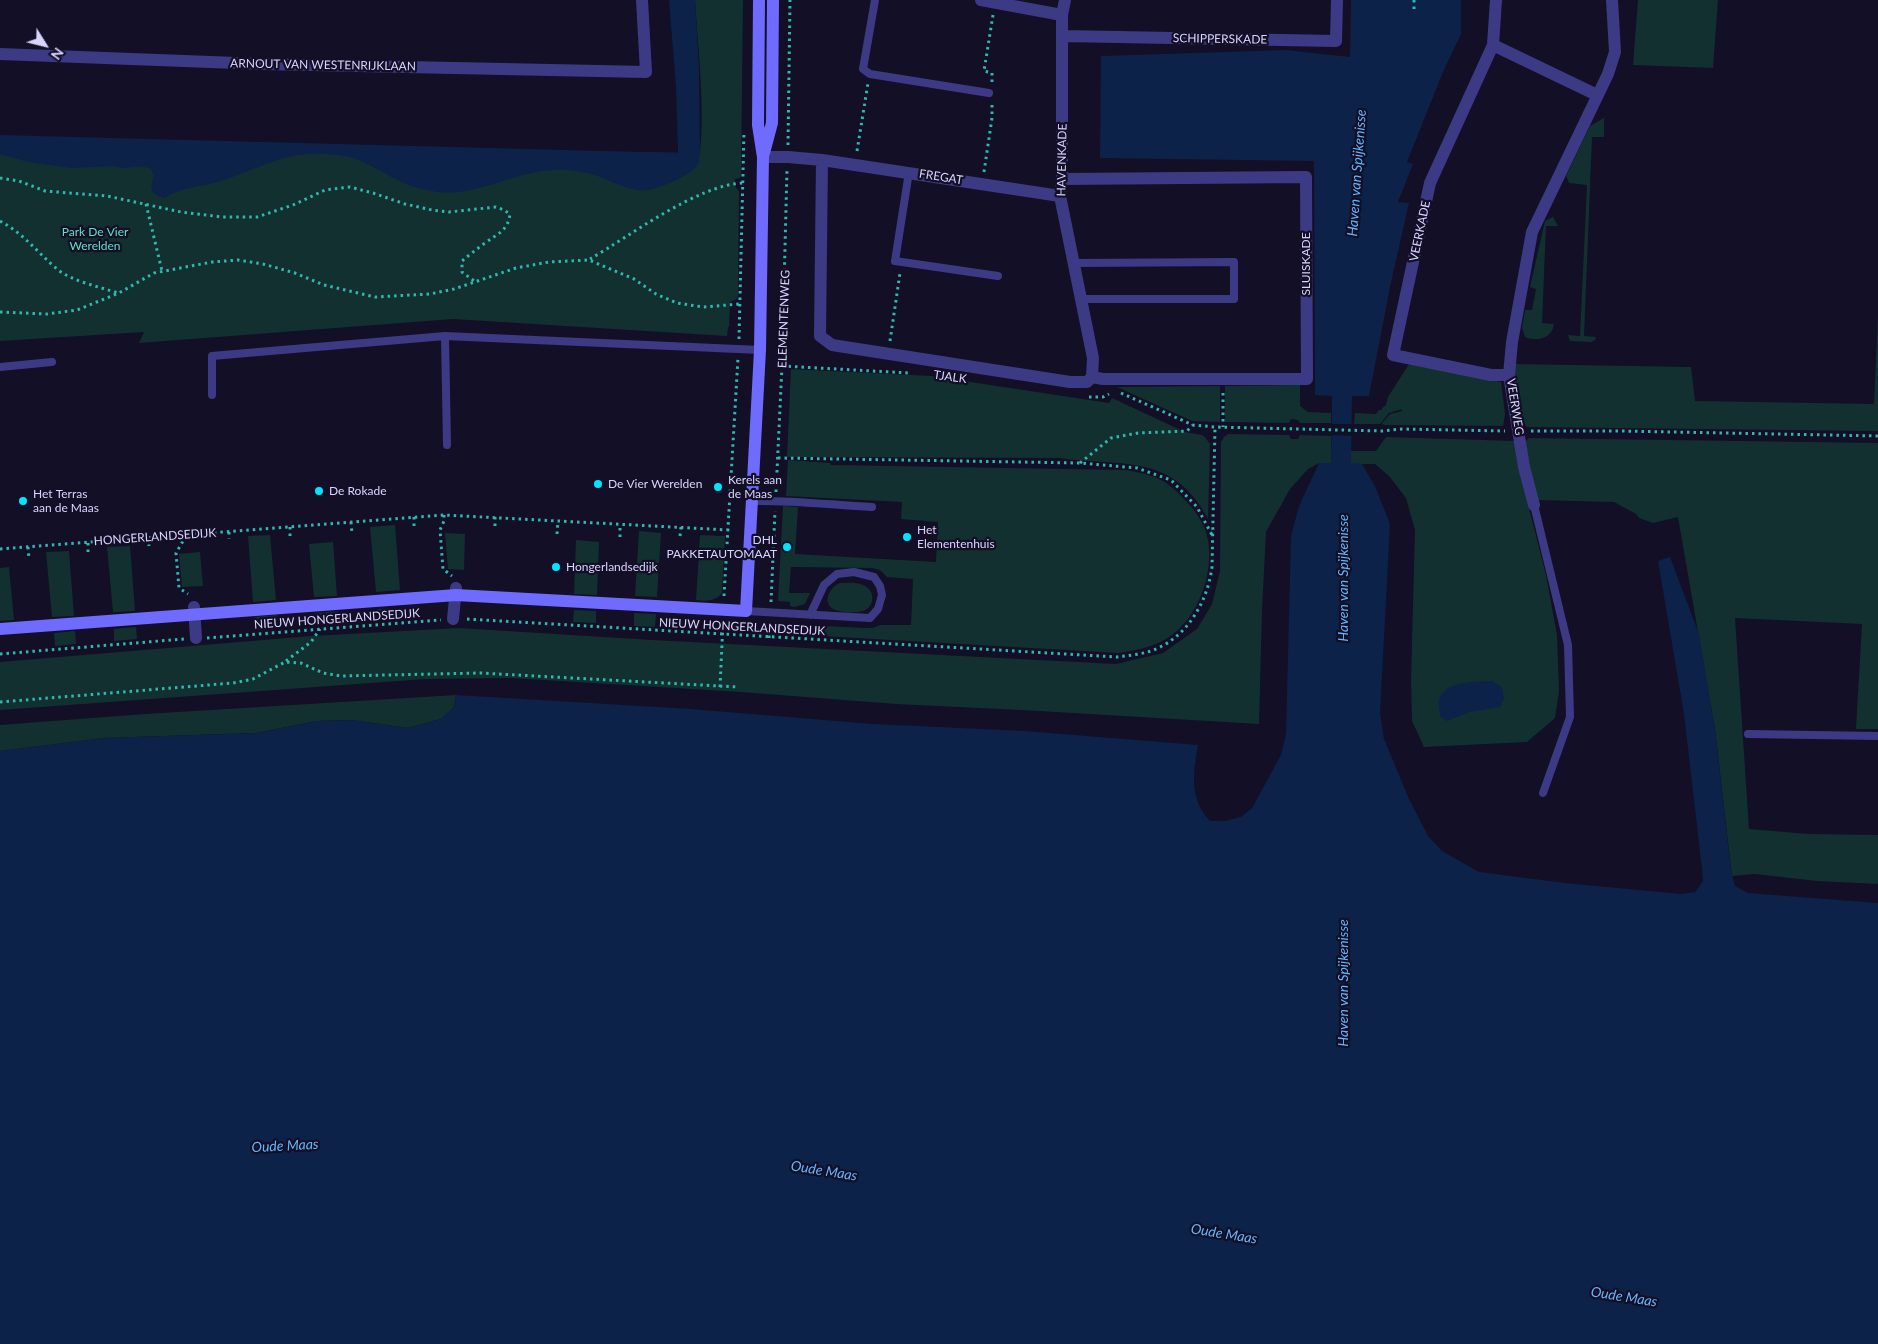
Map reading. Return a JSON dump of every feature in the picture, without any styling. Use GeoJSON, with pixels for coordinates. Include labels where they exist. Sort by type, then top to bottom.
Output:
{"type":"FeatureCollection","features":[{"type":"Feature","properties":{"kind":"street","name":"ARNOUT VAN WESTENRIJKLAAN"},"geometry":{"type":"LineString","coordinates":[[0,54],[263,64],[646,72],[642,0]]}},
{"type":"Feature","properties":{"kind":"street","name":"ELEMENTENWEG"},"geometry":{"type":"LineString","coordinates":[[746,611],[760,350],[763,157],[758,125],[759,0]]}},
{"type":"Feature","properties":{"kind":"street","name":"ELEMENTENWEG"},"geometry":{"type":"LineString","coordinates":[[763,157],[772,123],[773,0]]}},
{"type":"Feature","properties":{"kind":"street"},"geometry":{"type":"LineString","coordinates":[[981,0],[1062,15]]}},
{"type":"Feature","properties":{"kind":"street","name":"HAVENKADE"},"geometry":{"type":"LineString","coordinates":[[1065,0],[1062,15],[1062,179],[1060,196],[1093,358],[1092,377]]}},
{"type":"Feature","properties":{"kind":"street","name":"SCHIPPERSKADE"},"geometry":{"type":"LineString","coordinates":[[1063,36],[1336,41],[1337,0]]}},
{"type":"Feature","properties":{"kind":"street","name":"VEERKADE"},"geometry":{"type":"LineString","coordinates":[[1496,0],[1493,45],[1430,184],[1392,355],[1491,375],[1509,375]]}},
{"type":"Feature","properties":{"kind":"street","name":"VEERWEG"},"geometry":{"type":"LineString","coordinates":[[1534,505],[1524,467],[1509,375],[1512,342],[1532,232],[1608,74],[1615,52],[1612,0]]}},
{"type":"Feature","properties":{"kind":"street"},"geometry":{"type":"LineString","coordinates":[[1493,45],[1597,95]]}},
{"type":"Feature","properties":{"kind":"street","name":"FREGAT"},"geometry":{"type":"LineString","coordinates":[[763,157],[788,157],[855,164],[1060,196]]}},
{"type":"Feature","properties":{"kind":"street","name":"TJALK"},"geometry":{"type":"LineString","coordinates":[[822,160],[820,336],[832,345],[1070,382],[1087,382],[1092,377]]}},
{"type":"Feature","properties":{"kind":"street","name":"SLUISKADE"},"geometry":{"type":"LineString","coordinates":[[1062,179],[1306,177],[1307,379],[1103,379],[1092,377]]}},
{"type":"Feature","properties":{"kind":"street"},"geometry":{"type":"LineString","coordinates":[[0,629],[194,607],[456,588],[746,611]]}},
{"type":"Feature","properties":{"kind":"street"},"geometry":{"type":"LineString","coordinates":[[453,618],[456,588]]}},
{"type":"Feature","properties":{"kind":"street"},"geometry":{"type":"LineString","coordinates":[[194,607],[196,638]]}},
{"type":"Feature","properties":{"kind":"lane"},"geometry":{"type":"LineString","coordinates":[[874,0],[864,69],[870,74],[989,93]]}},
{"type":"Feature","properties":{"kind":"lane"},"geometry":{"type":"LineString","coordinates":[[909,172],[896,261],[998,276]]}},
{"type":"Feature","properties":{"kind":"lane"},"geometry":{"type":"LineString","coordinates":[[1074,263],[1234,262],[1234,298],[1081,299]]}},
{"type":"Feature","properties":{"kind":"lane"},"geometry":{"type":"LineString","coordinates":[[212,395],[212,356],[446,336],[760,350]]}},
{"type":"Feature","properties":{"kind":"lane"},"geometry":{"type":"LineString","coordinates":[[446,336],[447,444]]}},
{"type":"Feature","properties":{"kind":"lane"},"geometry":{"type":"LineString","coordinates":[[0,367],[52,362]]}},
{"type":"Feature","properties":{"kind":"lane"},"geometry":{"type":"LineString","coordinates":[[752,501],[776,500],[872,507]]}},
{"type":"Feature","properties":{"kind":"lane","name":"VEERWEG"},"geometry":{"type":"LineString","coordinates":[[1534,505],[1568,645],[1570,717],[1543,793]]}},
{"type":"Feature","properties":{"kind":"lane"},"geometry":{"type":"LineString","coordinates":[[746,611],[810,615],[870,618],[878,609],[882,595],[880,586],[874,577],[854,572],[837,574],[824,585],[810,615]]}},
{"type":"Feature","properties":{"kind":"lane"},"geometry":{"type":"LineString","coordinates":[[1748,734],[1878,736]]}},
{"type":"Feature","properties":{"kind":"path","name":"ELEMENTENWEG"},"geometry":{"type":"LineString","coordinates":[[769,638],[782,366],[790,0]]}},
{"type":"Feature","properties":{"kind":"path"},"geometry":{"type":"LineString","coordinates":[[1414,0],[1414,12]]}},
{"type":"Feature","properties":{"kind":"path"},"geometry":{"type":"LineString","coordinates":[[855,164],[870,74]]}},
{"type":"Feature","properties":{"kind":"path"},"geometry":{"type":"LineString","coordinates":[[720,687],[739,350],[744,125]]}},
{"type":"Feature","properties":{"kind":"path"},"geometry":{"type":"LineString","coordinates":[[0,178],[19,181],[45,191],[107,196],[181,212],[222,217],[257,217],[294,205],[325,190],[350,187],[405,204],[432,210],[449,212],[496,207],[510,214],[509,224],[501,234],[487,241],[462,261],[462,272],[474,281]]}},
{"type":"Feature","properties":{"kind":"path"},"geometry":{"type":"LineString","coordinates":[[589,260],[668,211],[692,199],[731,184],[743,183]]}},
{"type":"Feature","properties":{"kind":"path"},"geometry":{"type":"LineString","coordinates":[[146,204],[162,272]]}},
{"type":"Feature","properties":{"kind":"path"},"geometry":{"type":"LineString","coordinates":[[0,221],[15,229],[27,239],[58,270],[84,282],[119,294]]}},
{"type":"Feature","properties":{"kind":"path"},"geometry":{"type":"LineString","coordinates":[[0,312],[47,314],[77,310],[119,294],[154,273],[212,262],[238,260],[263,264],[295,273],[324,285],[375,297],[430,294],[454,289],[516,268],[549,262],[589,260],[634,279],[656,294],[676,303],[703,307],[740,304]]}},
{"type":"Feature","properties":{"kind":"path"},"geometry":{"type":"LineString","coordinates":[[888,354],[902,262]]}},
{"type":"Feature","properties":{"kind":"path"},"geometry":{"type":"LineString","coordinates":[[782,366],[913,373]]}},
{"type":"Feature","properties":{"kind":"path"},"geometry":{"type":"LineString","coordinates":[[1222,380],[1223,427]]}},
{"type":"Feature","properties":{"kind":"path"},"geometry":{"type":"LineString","coordinates":[[1083,396],[1103,397],[1115,391],[1193,425],[1214,427],[1382,431],[1402,429],[1632,431],[1878,436]]}},
{"type":"Feature","properties":{"kind":"path"},"geometry":{"type":"LineString","coordinates":[[1080,463],[1111,438],[1138,432],[1187,431],[1193,425]]}},
{"type":"Feature","properties":{"kind":"path","name":"NIEUW HONGERLANDSEDIJK"},"geometry":{"type":"LineString","coordinates":[[0,654],[453,618],[1117,657],[1140,654],[1163,646],[1189,624],[1198,612],[1210,582],[1212,567],[1214,427]]}},
{"type":"Feature","properties":{"kind":"path"},"geometry":{"type":"LineString","coordinates":[[778,458],[1080,463],[1137,468],[1171,480],[1197,507],[1212,536]]}},
{"type":"Feature","properties":{"kind":"path"},"geometry":{"type":"LineString","coordinates":[[444,515],[444,521],[440,530],[443,569],[456,588]]}},
{"type":"Feature","properties":{"kind":"path","name":"HONGERLANDSEDIJK"},"geometry":{"type":"LineString","coordinates":[[0,549],[444,515],[729,530]]}},
{"type":"Feature","properties":{"kind":"path"},"geometry":{"type":"LineString","coordinates":[[414,517],[414,526]]}},
{"type":"Feature","properties":{"kind":"path"},"geometry":{"type":"LineString","coordinates":[[495,517],[496,527]]}},
{"type":"Feature","properties":{"kind":"path"},"geometry":{"type":"LineString","coordinates":[[557,534],[558,521]]}},
{"type":"Feature","properties":{"kind":"path"},"geometry":{"type":"LineString","coordinates":[[351,522],[352,534]]}},
{"type":"Feature","properties":{"kind":"path"},"geometry":{"type":"LineString","coordinates":[[620,524],[620,537]]}},
{"type":"Feature","properties":{"kind":"path"},"geometry":{"type":"LineString","coordinates":[[290,527],[290,538]]}},
{"type":"Feature","properties":{"kind":"path"},"geometry":{"type":"LineString","coordinates":[[680,536],[681,527]]}},
{"type":"Feature","properties":{"kind":"path"},"geometry":{"type":"LineString","coordinates":[[229,532],[229,540]]}},
{"type":"Feature","properties":{"kind":"path"},"geometry":{"type":"LineString","coordinates":[[183,535],[183,541],[176,552],[179,588],[194,607]]}},
{"type":"Feature","properties":{"kind":"path"},"geometry":{"type":"LineString","coordinates":[[148,538],[149,546]]}},
{"type":"Feature","properties":{"kind":"path"},"geometry":{"type":"LineString","coordinates":[[88,542],[88,552]]}},
{"type":"Feature","properties":{"kind":"path"},"geometry":{"type":"LineString","coordinates":[[28,547],[28,559]]}},
{"type":"Feature","properties":{"kind":"path"},"geometry":{"type":"LineString","coordinates":[[0,702],[253,679],[285,662],[311,642],[320,629]]}},
{"type":"Feature","properties":{"kind":"path"},"geometry":{"type":"LineString","coordinates":[[285,662],[301,664],[323,673],[341,676],[480,673],[738,688]]}},
{"type":"Feature","properties":{"kind":"green space","name":"Park De Vier Werelden"},"geometry":{"type":"Polygon","coordinates":[[[695,0],[743,0],[741,174],[740,178],[735,179],[735,186],[739,191],[738,296],[737,299],[730,302],[727,336],[453,319],[139,343],[144,332],[0,341],[0,143],[700,153],[702,115],[695,0]]]}},
{"type":"Feature","properties":{"kind":"green space"},"geometry":{"type":"Polygon","coordinates":[[[1638,0],[1718,0],[1713,68],[1633,65],[1638,0]]]}},
{"type":"Feature","properties":{"kind":"green space"},"geometry":{"type":"Polygon","coordinates":[[[1604,118],[1604,137],[1592,137],[1584,336],[1596,337],[1591,342],[1570,341],[1568,335],[1580,336],[1587,185],[1569,183],[1566,176],[1590,126],[1604,118]]]}},
{"type":"Feature","properties":{"kind":"green space"},"geometry":{"type":"Polygon","coordinates":[[[1553,217],[1558,226],[1546,226],[1542,323],[1554,324],[1553,329],[1547,336],[1534,339],[1525,337],[1522,328],[1525,310],[1532,310],[1536,289],[1530,287],[1545,221],[1553,217]]]}},
{"type":"Feature","properties":{"kind":"green space"},"geometry":{"type":"Polygon","coordinates":[[[1878,315],[1878,431],[1527,427],[1517,406],[1514,364],[1691,367],[1695,401],[1874,404],[1878,315]]]}},
{"type":"Feature","properties":{"kind":"green space"},"geometry":{"type":"Polygon","coordinates":[[[1409,364],[1501,382],[1505,414],[1503,426],[1384,425],[1382,423],[1390,414],[1402,411],[1402,409],[1389,413],[1380,424],[1354,424],[1355,413],[1376,414],[1379,410],[1382,410],[1409,364]]]}},
{"type":"Feature","properties":{"kind":"green space"},"geometry":{"type":"Polygon","coordinates":[[[791,369],[931,376],[1109,403],[1112,398],[1185,432],[1205,437],[1210,444],[1208,519],[1194,498],[1179,482],[1162,473],[1144,467],[1124,464],[1059,458],[787,457],[791,369]]]}},
{"type":"Feature","properties":{"kind":"green space"},"geometry":{"type":"Polygon","coordinates":[[[1300,385],[1300,406],[1308,412],[1331,413],[1331,423],[1300,423],[1298,420],[1291,419],[1289,423],[1225,422],[1225,386],[1300,385]]]}},
{"type":"Feature","properties":{"kind":"green space"},"geometry":{"type":"Polygon","coordinates":[[[1220,386],[1220,422],[1192,421],[1117,387],[1220,386]]]}},
{"type":"Feature","properties":{"kind":"green space"},"geometry":{"type":"Polygon","coordinates":[[[1228,434],[1289,435],[1291,439],[1298,439],[1300,435],[1331,436],[1331,464],[1319,463],[1308,469],[1290,489],[1266,532],[1259,724],[896,704],[741,692],[511,678],[426,679],[0,710],[0,662],[311,636],[459,628],[1116,664],[1163,653],[1197,629],[1212,604],[1220,571],[1221,442],[1228,434]]]}},
{"type":"Feature","properties":{"kind":"green space"},"geometry":{"type":"Polygon","coordinates":[[[1386,437],[1516,441],[1517,461],[1546,575],[1557,635],[1559,691],[1555,718],[1527,742],[1424,747],[1412,721],[1411,680],[1415,530],[1406,498],[1389,476],[1375,464],[1351,464],[1351,451],[1376,451],[1386,437]]]}},
{"type":"Feature","properties":{"kind":"green space"},"geometry":{"type":"Polygon","coordinates":[[[1529,438],[1878,443],[1878,729],[1856,729],[1862,624],[1735,618],[1749,829],[1809,834],[1878,835],[1878,884],[1817,881],[1755,874],[1732,876],[1715,730],[1678,517],[1653,523],[1639,518],[1636,514],[1614,502],[1536,500],[1525,442],[1529,438]]]}},
{"type":"Feature","properties":{"kind":"green space"},"geometry":{"type":"Polygon","coordinates":[[[788,460],[830,463],[831,465],[1126,470],[1147,474],[1175,490],[1202,522],[1207,534],[1209,551],[1209,563],[1204,587],[1188,619],[1173,634],[1151,646],[1118,653],[787,634],[788,624],[864,628],[873,628],[880,625],[911,625],[913,579],[887,577],[880,570],[872,568],[791,567],[789,593],[810,593],[805,604],[795,607],[790,606],[790,602],[778,601],[783,506],[798,507],[795,554],[936,562],[938,522],[901,519],[902,502],[786,496],[788,460]]]}},
{"type":"Feature","properties":{"kind":"green space"},"geometry":{"type":"Polygon","coordinates":[[[395,525],[400,590],[376,592],[370,527],[395,525]]]}},
{"type":"Feature","properties":{"kind":"green space"},"geometry":{"type":"Polygon","coordinates":[[[639,531],[661,533],[657,597],[635,596],[639,531]]]}},
{"type":"Feature","properties":{"kind":"green space"},"geometry":{"type":"Polygon","coordinates":[[[445,533],[465,534],[464,570],[448,569],[445,533]]]}},
{"type":"Feature","properties":{"kind":"green space"},"geometry":{"type":"Polygon","coordinates":[[[270,535],[276,600],[253,602],[248,536],[270,535]]]}},
{"type":"Feature","properties":{"kind":"green space"},"geometry":{"type":"Polygon","coordinates":[[[700,535],[725,536],[722,593],[716,598],[703,601],[696,600],[700,535]]]}},
{"type":"Feature","properties":{"kind":"green space"},"geometry":{"type":"Polygon","coordinates":[[[576,540],[599,542],[597,595],[574,594],[576,540]]]}},
{"type":"Feature","properties":{"kind":"green space"},"geometry":{"type":"Polygon","coordinates":[[[333,542],[337,596],[314,597],[309,544],[333,542]]]}},
{"type":"Feature","properties":{"kind":"green space"},"geometry":{"type":"Polygon","coordinates":[[[130,546],[135,611],[113,612],[107,547],[130,546]]]}},
{"type":"Feature","properties":{"kind":"green space"},"geometry":{"type":"Polygon","coordinates":[[[69,551],[74,616],[52,617],[46,552],[69,551]]]}},
{"type":"Feature","properties":{"kind":"green space"},"geometry":{"type":"Polygon","coordinates":[[[200,552],[203,586],[182,587],[179,554],[200,552]]]}},
{"type":"Feature","properties":{"kind":"green space"},"geometry":{"type":"Polygon","coordinates":[[[9,567],[14,620],[0,621],[0,568],[9,567]]]}},
{"type":"Feature","properties":{"kind":"green space"},"geometry":{"type":"Polygon","coordinates":[[[840,583],[857,583],[867,587],[872,594],[870,606],[863,611],[853,612],[838,611],[831,607],[828,596],[832,588],[840,583]]]}},
{"type":"Feature","properties":{"kind":"green space"},"geometry":{"type":"Polygon","coordinates":[[[402,608],[402,619],[378,620],[377,609],[402,608]]]}},
{"type":"Feature","properties":{"kind":"green space"},"geometry":{"type":"Polygon","coordinates":[[[574,610],[596,611],[596,623],[573,622],[574,610]]]}},
{"type":"Feature","properties":{"kind":"green space"},"geometry":{"type":"Polygon","coordinates":[[[338,611],[339,623],[316,625],[315,613],[338,611]]]}},
{"type":"Feature","properties":{"kind":"green space"},"geometry":{"type":"Polygon","coordinates":[[[634,613],[656,614],[655,627],[634,626],[634,613]]]}},
{"type":"Feature","properties":{"kind":"green space"},"geometry":{"type":"Polygon","coordinates":[[[277,615],[278,628],[255,630],[254,617],[277,615]]]}},
{"type":"Feature","properties":{"kind":"green space"},"geometry":{"type":"Polygon","coordinates":[[[136,627],[137,639],[114,641],[114,629],[136,627]]]}},
{"type":"Feature","properties":{"kind":"green space"},"geometry":{"type":"Polygon","coordinates":[[[75,631],[76,644],[55,646],[54,633],[75,631]]]}},
{"type":"Feature","properties":{"kind":"green space"},"geometry":{"type":"Polygon","coordinates":[[[456,695],[454,707],[441,719],[408,728],[352,720],[317,721],[256,733],[104,738],[0,751],[0,725],[456,695]]]}},
{"type":"Feature","properties":{"kind":"water"},"geometry":{"type":"Polygon","coordinates":[[[669,0],[695,0],[699,68],[700,153],[698,164],[690,172],[668,184],[653,189],[633,189],[591,174],[572,170],[557,170],[522,175],[463,191],[432,191],[403,183],[357,159],[336,155],[314,154],[286,158],[221,181],[177,192],[164,198],[153,193],[151,184],[154,176],[151,169],[142,166],[125,168],[112,166],[72,168],[28,162],[0,154],[0,135],[678,153],[676,87],[669,0]]]}},
{"type":"Feature","properties":{"kind":"water"},"geometry":{"type":"Polygon","coordinates":[[[1351,0],[1461,0],[1461,34],[1443,72],[1407,162],[1413,164],[1398,202],[1409,203],[1390,287],[1369,396],[1352,396],[1351,463],[1362,464],[1375,486],[1390,524],[1380,713],[1384,739],[1409,799],[1428,836],[1442,851],[1479,872],[1565,883],[1681,894],[1695,892],[1703,881],[1702,869],[1684,714],[1658,561],[1670,557],[1699,634],[1715,730],[1731,870],[1735,886],[1748,893],[1878,903],[1878,1344],[0,1344],[0,751],[104,738],[256,733],[317,721],[352,720],[408,728],[441,719],[454,707],[456,695],[691,709],[873,724],[1025,731],[1198,745],[1194,785],[1199,804],[1210,821],[1225,821],[1241,817],[1252,808],[1281,755],[1286,734],[1291,536],[1299,506],[1319,463],[1331,463],[1332,396],[1315,395],[1314,161],[1100,158],[1101,56],[1286,50],[1350,57],[1351,0]]]}},
{"type":"Feature","properties":{"kind":"water"},"geometry":{"type":"Polygon","coordinates":[[[1492,681],[1502,687],[1504,699],[1500,707],[1470,712],[1447,721],[1440,716],[1439,700],[1442,693],[1454,685],[1462,683],[1492,681]]]}},
{"type":"Feature","properties":{"kind":"pier"},"geometry":{"type":"Polygon","coordinates":[[[1329,424],[1354,424],[1354,436],[1329,435],[1329,424]]]}},
{"type":"Feature","properties":{"kind":"place","name":"De Vier Werelden"},"geometry":{"type":"Point","coordinates":[598,484]}},
{"type":"Feature","properties":{"kind":"place","name":"Kerels aan de Maas"},"geometry":{"type":"Point","coordinates":[718,487]}},
{"type":"Feature","properties":{"kind":"place","name":"De Rokade"},"geometry":{"type":"Point","coordinates":[319,491]}},
{"type":"Feature","properties":{"kind":"place","name":"Het Terras aan de Maas"},"geometry":{"type":"Point","coordinates":[23,501]}},
{"type":"Feature","properties":{"kind":"place","name":"Het Elementenhuis"},"geometry":{"type":"Point","coordinates":[907,537]}},
{"type":"Feature","properties":{"kind":"place","name":"DHL PAKKETAUTOMAAT"},"geometry":{"type":"Point","coordinates":[787,547]}},
{"type":"Feature","properties":{"kind":"place","name":"Hongerlandsedijk"},"geometry":{"type":"Point","coordinates":[556,567]}},
{"type":"Feature","properties":{"kind":"water label","name":"Haven van Spijkenisse"},"geometry":{"type":"Point","coordinates":[1357,173]}},
{"type":"Feature","properties":{"kind":"water label","name":"Haven van Spijkenisse"},"geometry":{"type":"Point","coordinates":[1343,578]}},
{"type":"Feature","properties":{"kind":"water label","name":"Haven van Spijkenisse"},"geometry":{"type":"Point","coordinates":[1343,983]}},
{"type":"Feature","properties":{"kind":"water label","name":"Oude Maas"},"geometry":{"type":"Point","coordinates":[285,1146]}},
{"type":"Feature","properties":{"kind":"water label","name":"Oude Maas"},"geometry":{"type":"Point","coordinates":[824,1171]}},
{"type":"Feature","properties":{"kind":"water label","name":"Oude Maas"},"geometry":{"type":"Point","coordinates":[1224,1234]}},
{"type":"Feature","properties":{"kind":"water label","name":"Oude Maas"},"geometry":{"type":"Point","coordinates":[1624,1297]}}]}
